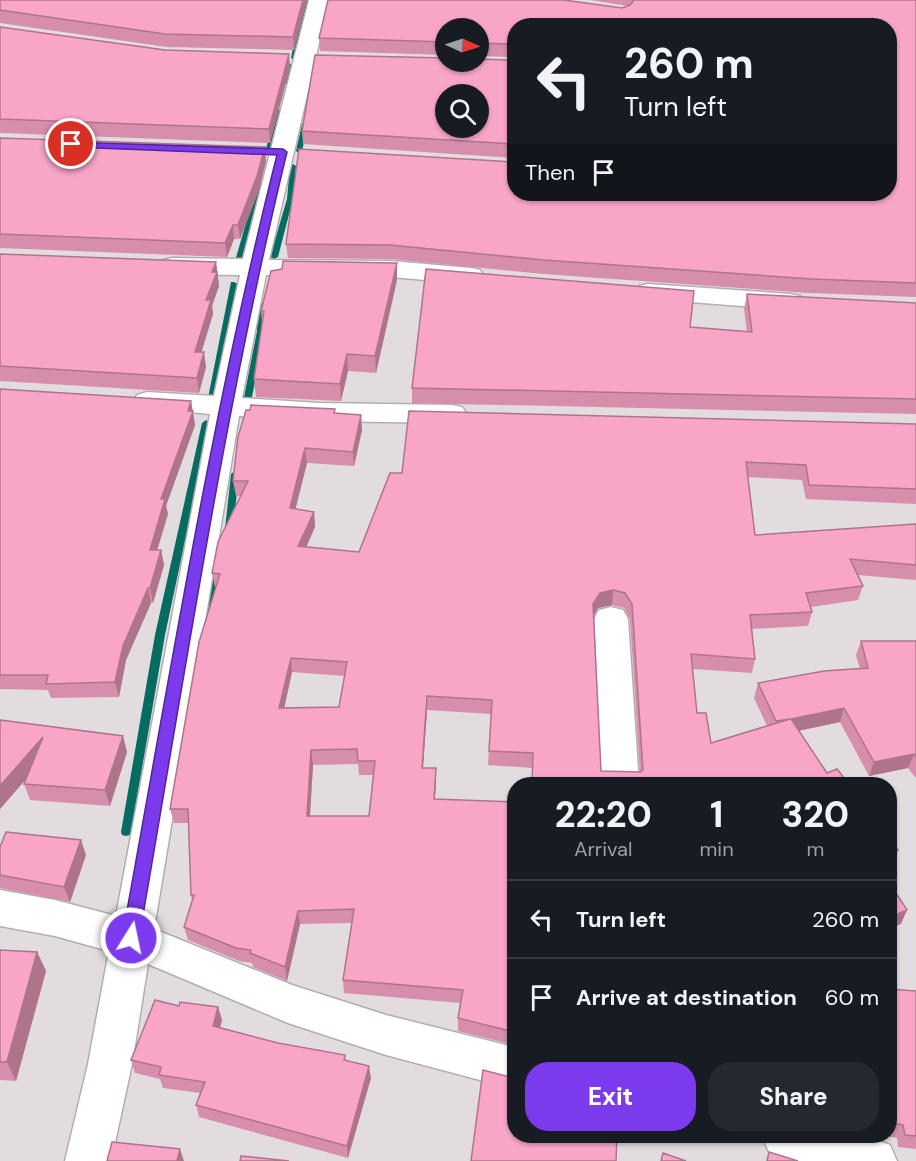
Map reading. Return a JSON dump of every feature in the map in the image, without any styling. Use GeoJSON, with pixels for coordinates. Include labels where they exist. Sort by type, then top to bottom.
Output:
{"type":"FeatureCollection","features":[{"type":"Feature","properties":{"kind":"street"},"geometry":{"type":"LineString","coordinates":[[88,1161],[110,1064],[226,407],[254,268],[319,0]]}},
{"type":"Feature","properties":{"kind":"street"},"geometry":{"type":"LineString","coordinates":[[148,265],[391,269],[496,279]]}},
{"type":"Feature","properties":{"kind":"street"},"geometry":{"type":"LineString","coordinates":[[624,290],[820,304]]}},
{"type":"Feature","properties":{"kind":"street"},"geometry":{"type":"LineString","coordinates":[[119,399],[319,412],[478,415]]}},
{"type":"Feature","properties":{"kind":"street"},"geometry":{"type":"LineString","coordinates":[[611,619],[620,777]]}},
{"type":"Feature","properties":{"kind":"street"},"geometry":{"type":"LineString","coordinates":[[0,908],[55,918],[131,938],[288,1004],[387,1035],[507,1066]]}},
{"type":"Feature","properties":{"kind":"street"},"geometry":{"type":"LineString","coordinates":[[810,1143],[874,1161]]}},
{"type":"Feature","properties":{"kind":"building"},"geometry":{"type":"Polygon","coordinates":[[[0,0],[303,0],[293,37],[165,34],[0,10],[0,0]]]}},
{"type":"Feature","properties":{"kind":"building"},"geometry":{"type":"Polygon","coordinates":[[[328,0],[564,0],[622,8],[630,5],[634,0],[916,0],[916,283],[812,279],[544,260],[390,245],[286,244],[299,149],[507,162],[507,201],[897,201],[897,18],[507,18],[507,44],[489,43],[489,18],[435,18],[435,42],[319,38],[328,0]]]}},
{"type":"Feature","properties":{"kind":"building"},"geometry":{"type":"Polygon","coordinates":[[[0,27],[165,50],[289,54],[269,129],[0,119],[0,27]]]}},
{"type":"Feature","properties":{"kind":"building"},"geometry":{"type":"Polygon","coordinates":[[[315,55],[435,58],[435,72],[489,72],[489,59],[507,60],[507,144],[302,131],[315,55]]]}},
{"type":"Feature","properties":{"kind":"building"},"geometry":{"type":"Polygon","coordinates":[[[0,138],[265,147],[257,176],[238,225],[233,225],[225,243],[0,234],[0,138]]]}},
{"type":"Feature","properties":{"kind":"building"},"geometry":{"type":"Polygon","coordinates":[[[0,254],[216,262],[212,272],[217,272],[206,300],[211,300],[195,352],[204,352],[197,378],[0,366],[0,254]]]}},
{"type":"Feature","properties":{"kind":"building"},"geometry":{"type":"Polygon","coordinates":[[[283,261],[397,263],[375,356],[347,354],[340,384],[254,379],[264,311],[261,311],[271,271],[282,269],[283,261]]]}},
{"type":"Feature","properties":{"kind":"building"},"geometry":{"type":"Polygon","coordinates":[[[426,269],[694,291],[690,327],[752,332],[747,294],[916,303],[916,399],[412,388],[426,269]]]}},
{"type":"Feature","properties":{"kind":"building"},"geometry":{"type":"Polygon","coordinates":[[[0,389],[191,401],[188,411],[193,411],[161,499],[165,499],[150,550],[161,550],[150,588],[148,588],[123,646],[115,682],[46,684],[48,675],[0,675],[0,389]]]}},
{"type":"Feature","properties":{"kind":"building"},"geometry":{"type":"Polygon","coordinates":[[[251,405],[335,409],[334,413],[361,415],[353,452],[305,448],[290,508],[314,512],[298,546],[359,552],[390,473],[402,473],[409,411],[916,424],[916,489],[809,485],[806,465],[746,462],[755,535],[916,524],[916,565],[850,559],[863,586],[806,593],[812,612],[750,615],[755,659],[691,654],[697,713],[706,713],[711,743],[790,719],[776,721],[758,683],[824,671],[868,668],[861,641],[916,641],[916,757],[914,754],[874,762],[844,708],[791,719],[827,773],[837,769],[843,777],[532,777],[533,753],[489,751],[492,700],[427,696],[422,768],[436,768],[434,799],[507,802],[507,1030],[458,1018],[463,990],[343,980],[354,909],[298,911],[285,967],[250,953],[251,950],[236,948],[184,927],[194,895],[191,895],[188,809],[170,809],[199,642],[220,574],[212,573],[218,542],[248,481],[233,481],[238,437],[246,410],[250,410],[251,405]],[[613,590],[600,593],[593,604],[601,771],[641,772],[643,770],[632,604],[625,593],[613,590]],[[291,658],[279,708],[339,707],[347,662],[291,658]],[[357,749],[311,750],[307,816],[369,816],[375,761],[358,761],[357,749]]]}},
{"type":"Feature","properties":{"kind":"building"},"geometry":{"type":"Polygon","coordinates":[[[0,720],[123,736],[105,790],[24,784],[43,737],[0,786],[0,720]]]}},
{"type":"Feature","properties":{"kind":"building"},"geometry":{"type":"Polygon","coordinates":[[[6,832],[81,840],[64,887],[0,875],[0,847],[6,832]]]}},
{"type":"Feature","properties":{"kind":"building"},"geometry":{"type":"Polygon","coordinates":[[[897,895],[907,910],[897,914],[897,895]]]}},
{"type":"Feature","properties":{"kind":"building"},"geometry":{"type":"Polygon","coordinates":[[[0,950],[37,952],[7,1062],[0,1062],[0,950]]]}},
{"type":"Feature","properties":{"kind":"building"},"geometry":{"type":"Polygon","coordinates":[[[897,990],[916,991],[916,1136],[905,1135],[903,1125],[897,1124],[897,990]]]}},
{"type":"Feature","properties":{"kind":"building"},"geometry":{"type":"Polygon","coordinates":[[[155,1000],[179,1006],[180,1002],[218,1007],[213,1026],[278,1043],[345,1055],[344,1060],[369,1066],[347,1146],[196,1105],[205,1082],[159,1075],[161,1067],[131,1060],[155,1000]]]}},
{"type":"Feature","properties":{"kind":"building"},"geometry":{"type":"Polygon","coordinates":[[[483,1070],[507,1076],[507,1143],[617,1143],[616,1161],[471,1161],[483,1070]]]}},
{"type":"Feature","properties":{"kind":"building"},"geometry":{"type":"Polygon","coordinates":[[[112,1142],[180,1149],[177,1161],[107,1161],[112,1142]]]}},
{"type":"Feature","properties":{"kind":"building"},"geometry":{"type":"Polygon","coordinates":[[[769,1152],[798,1161],[767,1161],[769,1152]]]}},
{"type":"Feature","properties":{"kind":"building"},"geometry":{"type":"Polygon","coordinates":[[[663,1153],[686,1161],[661,1161],[663,1153]]]}},
{"type":"Feature","properties":{"kind":"building"},"geometry":{"type":"Polygon","coordinates":[[[241,1156],[289,1161],[240,1161],[241,1156]]]}},
{"type":"Feature","properties":{"kind":"waterway"},"geometry":{"type":"LineString","coordinates":[[294,58],[302,17],[309,0]]}},
{"type":"Feature","properties":{"kind":"waterway"},"geometry":{"type":"LineString","coordinates":[[285,83],[291,66]]}},
{"type":"Feature","properties":{"kind":"waterway"},"geometry":{"type":"LineString","coordinates":[[269,149],[279,111]]}},
{"type":"Feature","properties":{"kind":"waterway"},"geometry":{"type":"LineString","coordinates":[[299,151],[305,124]]}},
{"type":"Feature","properties":{"kind":"waterway"},"geometry":{"type":"LineString","coordinates":[[274,257],[290,199],[293,166]]}},
{"type":"Feature","properties":{"kind":"waterway"},"geometry":{"type":"LineString","coordinates":[[239,261],[260,185]]}},
{"type":"Feature","properties":{"kind":"waterway"},"geometry":{"type":"LineString","coordinates":[[212,398],[234,284]]}},
{"type":"Feature","properties":{"kind":"waterway"},"geometry":{"type":"LineString","coordinates":[[247,402],[261,331],[259,322],[264,305]]}},
{"type":"Feature","properties":{"kind":"waterway"},"geometry":{"type":"LineString","coordinates":[[126,832],[160,635],[206,423]]}},
{"type":"Feature","properties":{"kind":"waterway"},"geometry":{"type":"LineString","coordinates":[[229,529],[235,474]]}},
{"type":"Feature","properties":{"kind":"waterway"},"geometry":{"type":"LineString","coordinates":[[211,608],[213,598],[210,588],[216,564]]}},
{"type":"Feature","properties":{"kind":"route"},"geometry":{"type":"LineString","coordinates":[[71,144],[283,152],[254,268],[226,407],[131,938]]}}]}
